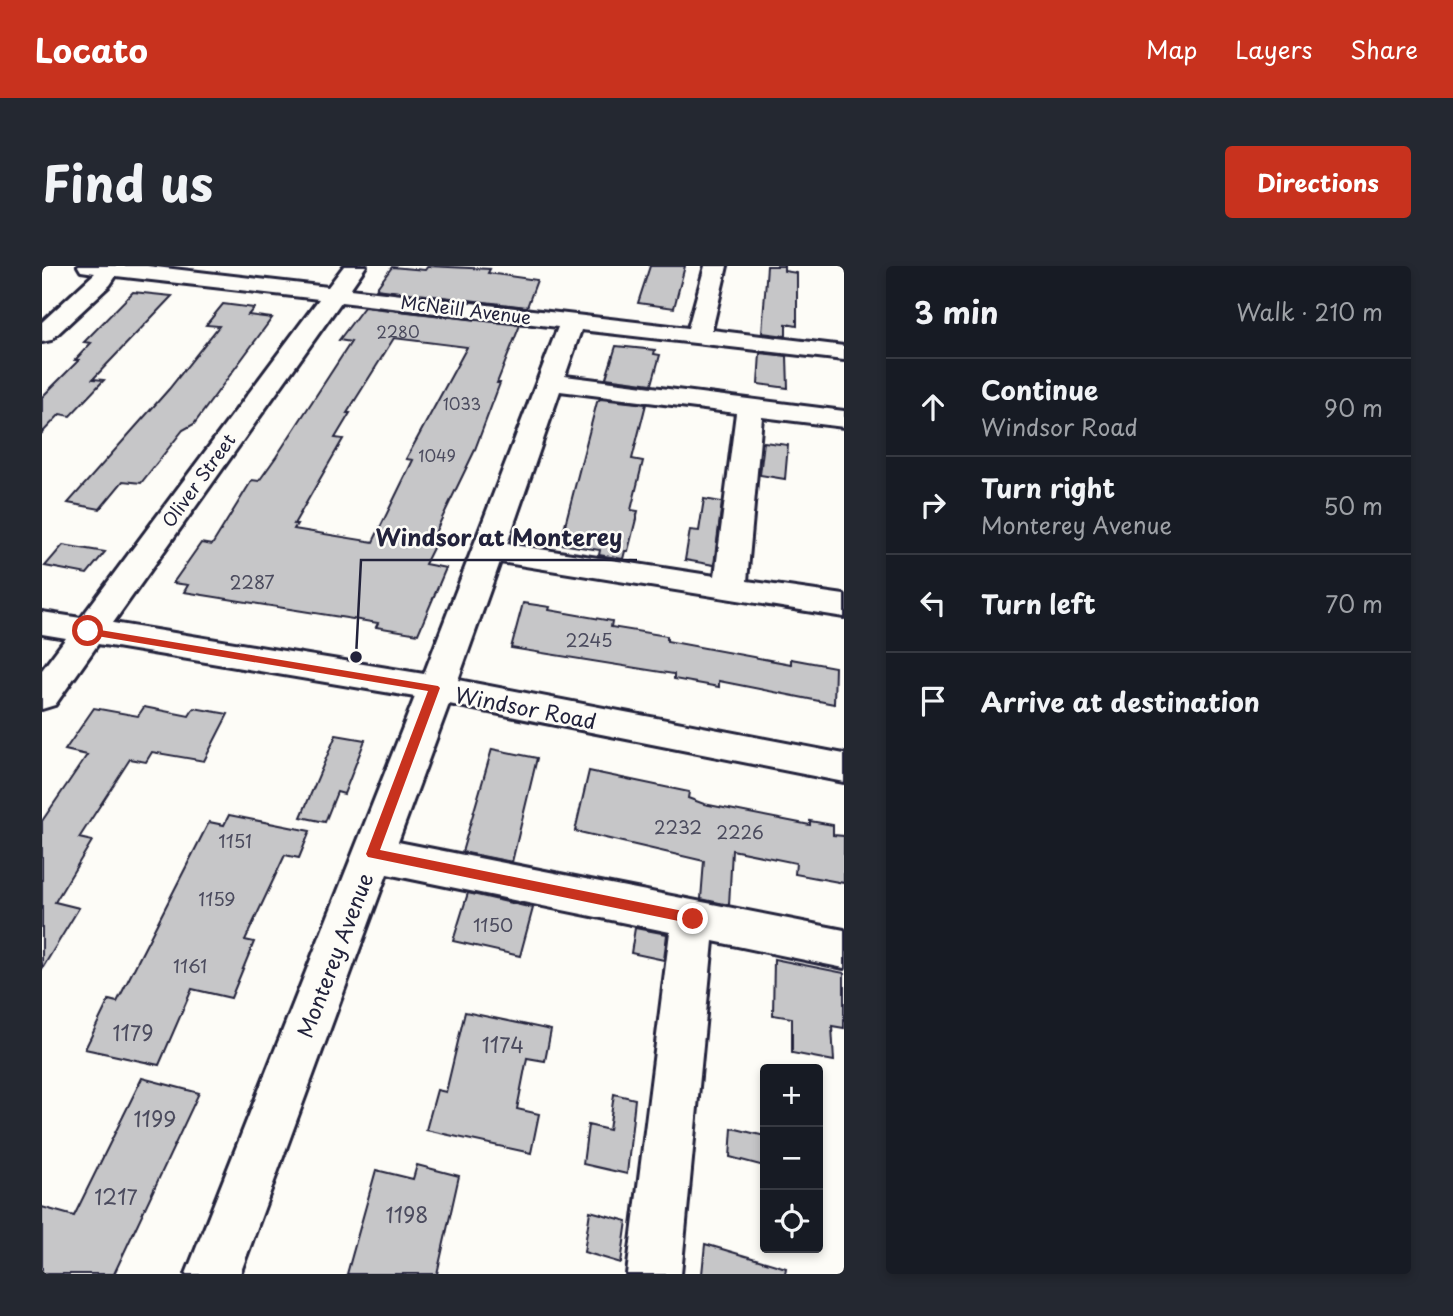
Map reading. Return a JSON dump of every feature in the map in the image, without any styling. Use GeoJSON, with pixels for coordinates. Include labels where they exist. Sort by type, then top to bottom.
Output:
{"type":"FeatureCollection","features":[{"type":"Feature","properties":{"kind":"street","name":"Oliver Street"},"geometry":{"type":"LineString","coordinates":[[42,696],[355,266]]}},
{"type":"Feature","properties":{"kind":"street"},"geometry":{"type":"LineString","coordinates":[[698,336],[716,266]]}},
{"type":"Feature","properties":{"kind":"street","name":"McNeill Avenue"},"geometry":{"type":"LineString","coordinates":[[103,267],[844,353]]}},
{"type":"Feature","properties":{"kind":"street"},"geometry":{"type":"LineString","coordinates":[[42,335],[102,280],[103,267]]}},
{"type":"Feature","properties":{"kind":"street","name":"Monterey Avenue"},"geometry":{"type":"LineString","coordinates":[[214,1274],[434,688],[489,551],[572,321]]}},
{"type":"Feature","properties":{"kind":"street"},"geometry":{"type":"LineString","coordinates":[[550,382],[844,419]]}},
{"type":"Feature","properties":{"kind":"street"},"geometry":{"type":"LineString","coordinates":[[730,588],[750,407]]}},
{"type":"Feature","properties":{"kind":"street"},"geometry":{"type":"LineString","coordinates":[[489,551],[844,606]]}},
{"type":"Feature","properties":{"kind":"street","name":"Windsor Road"},"geometry":{"type":"LineString","coordinates":[[42,623],[434,688],[844,768]]}},
{"type":"Feature","properties":{"kind":"street"},"geometry":{"type":"LineString","coordinates":[[373,854],[844,949]]}},
{"type":"Feature","properties":{"kind":"street"},"geometry":{"type":"LineString","coordinates":[[653,1274],[693,919]]}},
{"type":"Feature","properties":{"kind":"building"},"geometry":{"type":"Polygon","coordinates":[[[428,266],[490,269],[488,273],[537,280],[527,307],[376,289],[392,267],[425,270],[428,266]]]}},
{"type":"Feature","properties":{"kind":"building"},"geometry":{"type":"Polygon","coordinates":[[[650,266],[685,266],[674,308],[638,303],[650,266]]]}},
{"type":"Feature","properties":{"kind":"building"},"geometry":{"type":"Polygon","coordinates":[[[767,266],[784,266],[784,271],[797,273],[797,326],[786,324],[786,336],[762,333],[767,266]]]}},
{"type":"Feature","properties":{"kind":"building"},"geometry":{"type":"Polygon","coordinates":[[[133,292],[172,296],[93,379],[104,380],[70,416],[60,414],[42,433],[42,397],[79,360],[75,360],[91,343],[84,342],[133,292]]]}},
{"type":"Feature","properties":{"kind":"building"},"geometry":{"type":"Polygon","coordinates":[[[223,304],[254,308],[248,315],[272,318],[194,424],[183,430],[141,483],[123,481],[100,509],[68,503],[169,389],[219,326],[206,325],[223,304]]]}},
{"type":"Feature","properties":{"kind":"building"},"geometry":{"type":"Polygon","coordinates":[[[364,307],[520,325],[474,452],[431,541],[436,542],[425,564],[446,568],[418,634],[376,627],[378,623],[184,592],[188,585],[173,583],[201,543],[212,545],[252,480],[259,481],[276,457],[351,342],[339,340],[364,307]],[[394,338],[347,413],[350,413],[335,438],[343,439],[294,524],[297,524],[294,529],[373,542],[413,460],[406,459],[467,347],[394,338]]]}},
{"type":"Feature","properties":{"kind":"building"},"geometry":{"type":"Polygon","coordinates":[[[616,346],[655,350],[654,354],[660,355],[652,384],[606,378],[616,346]]]}},
{"type":"Feature","properties":{"kind":"building"},"geometry":{"type":"Polygon","coordinates":[[[760,353],[787,356],[788,388],[758,384],[760,353]]]}},
{"type":"Feature","properties":{"kind":"building"},"geometry":{"type":"Polygon","coordinates":[[[600,399],[646,404],[632,459],[643,461],[631,510],[638,511],[628,551],[625,551],[623,559],[599,555],[600,550],[560,544],[600,399]]]}},
{"type":"Feature","properties":{"kind":"building"},"geometry":{"type":"Polygon","coordinates":[[[764,442],[788,445],[785,479],[760,475],[764,442]]]}},
{"type":"Feature","properties":{"kind":"building"},"geometry":{"type":"Polygon","coordinates":[[[704,499],[722,502],[714,565],[685,560],[690,530],[699,531],[704,499]]]}},
{"type":"Feature","properties":{"kind":"building"},"geometry":{"type":"Polygon","coordinates":[[[63,545],[105,552],[87,574],[45,566],[63,545]]]}},
{"type":"Feature","properties":{"kind":"building"},"geometry":{"type":"Polygon","coordinates":[[[523,603],[612,621],[611,627],[667,636],[667,641],[791,664],[791,659],[835,667],[834,704],[719,681],[719,687],[674,679],[674,674],[511,648],[523,603]]]}},
{"type":"Feature","properties":{"kind":"building"},"geometry":{"type":"Polygon","coordinates":[[[144,707],[189,716],[194,708],[228,714],[204,761],[152,752],[146,762],[130,759],[79,838],[92,841],[55,902],[79,908],[42,969],[42,821],[87,755],[65,750],[94,708],[138,716],[144,707]]]}},
{"type":"Feature","properties":{"kind":"building"},"geometry":{"type":"Polygon","coordinates":[[[336,735],[365,740],[344,794],[337,792],[325,822],[301,817],[336,735]]]}},
{"type":"Feature","properties":{"kind":"building"},"geometry":{"type":"Polygon","coordinates":[[[492,749],[537,758],[512,862],[462,852],[492,749]]]}},
{"type":"Feature","properties":{"kind":"building"},"geometry":{"type":"Polygon","coordinates":[[[589,771],[689,792],[688,798],[704,804],[810,825],[810,821],[833,825],[833,835],[844,836],[844,883],[795,874],[796,863],[732,850],[729,905],[701,899],[704,861],[575,831],[589,771]]]}},
{"type":"Feature","properties":{"kind":"building"},"geometry":{"type":"Polygon","coordinates":[[[229,815],[310,831],[299,858],[285,855],[245,940],[254,942],[231,998],[192,989],[159,1065],[85,1049],[109,1000],[117,1002],[209,822],[224,825],[229,815]]]}},
{"type":"Feature","properties":{"kind":"building"},"geometry":{"type":"Polygon","coordinates":[[[468,893],[533,908],[520,956],[453,941],[468,893]]]}},
{"type":"Feature","properties":{"kind":"building"},"geometry":{"type":"Polygon","coordinates":[[[635,928],[667,934],[664,960],[631,953],[635,928]]]}},
{"type":"Feature","properties":{"kind":"building"},"geometry":{"type":"Polygon","coordinates":[[[774,959],[844,973],[844,1028],[832,1026],[834,1061],[792,1053],[792,1018],[773,1015],[774,959]]]}},
{"type":"Feature","properties":{"kind":"building"},"geometry":{"type":"Polygon","coordinates":[[[465,1012],[551,1030],[545,1061],[527,1058],[517,1109],[539,1114],[531,1153],[426,1130],[437,1090],[446,1092],[465,1012]]]}},
{"type":"Feature","properties":{"kind":"building"},"geometry":{"type":"Polygon","coordinates":[[[142,1078],[199,1093],[114,1274],[42,1274],[42,1207],[74,1216],[142,1078]]]}},
{"type":"Feature","properties":{"kind":"building"},"geometry":{"type":"Polygon","coordinates":[[[614,1094],[635,1099],[627,1174],[583,1164],[588,1125],[609,1130],[614,1094]]]}},
{"type":"Feature","properties":{"kind":"building"},"geometry":{"type":"Polygon","coordinates":[[[732,1128],[760,1135],[760,1165],[730,1157],[732,1128]]]}},
{"type":"Feature","properties":{"kind":"building"},"geometry":{"type":"Polygon","coordinates":[[[417,1165],[459,1176],[437,1274],[347,1274],[376,1170],[413,1179],[417,1165]]]}},
{"type":"Feature","properties":{"kind":"building"},"geometry":{"type":"Polygon","coordinates":[[[590,1211],[627,1221],[621,1263],[584,1252],[590,1211]]]}},
{"type":"Feature","properties":{"kind":"building"},"geometry":{"type":"Polygon","coordinates":[[[705,1244],[786,1268],[785,1274],[702,1274],[705,1244]]]}},
{"type":"Feature","properties":{"kind":"place","name":"Windsor at Monterey"},"geometry":{"type":"Point","coordinates":[356,657]}},
{"type":"Feature","properties":{"kind":"route"},"geometry":{"type":"LineString","coordinates":[[88,631],[434,688],[373,854],[693,919]]}}]}
